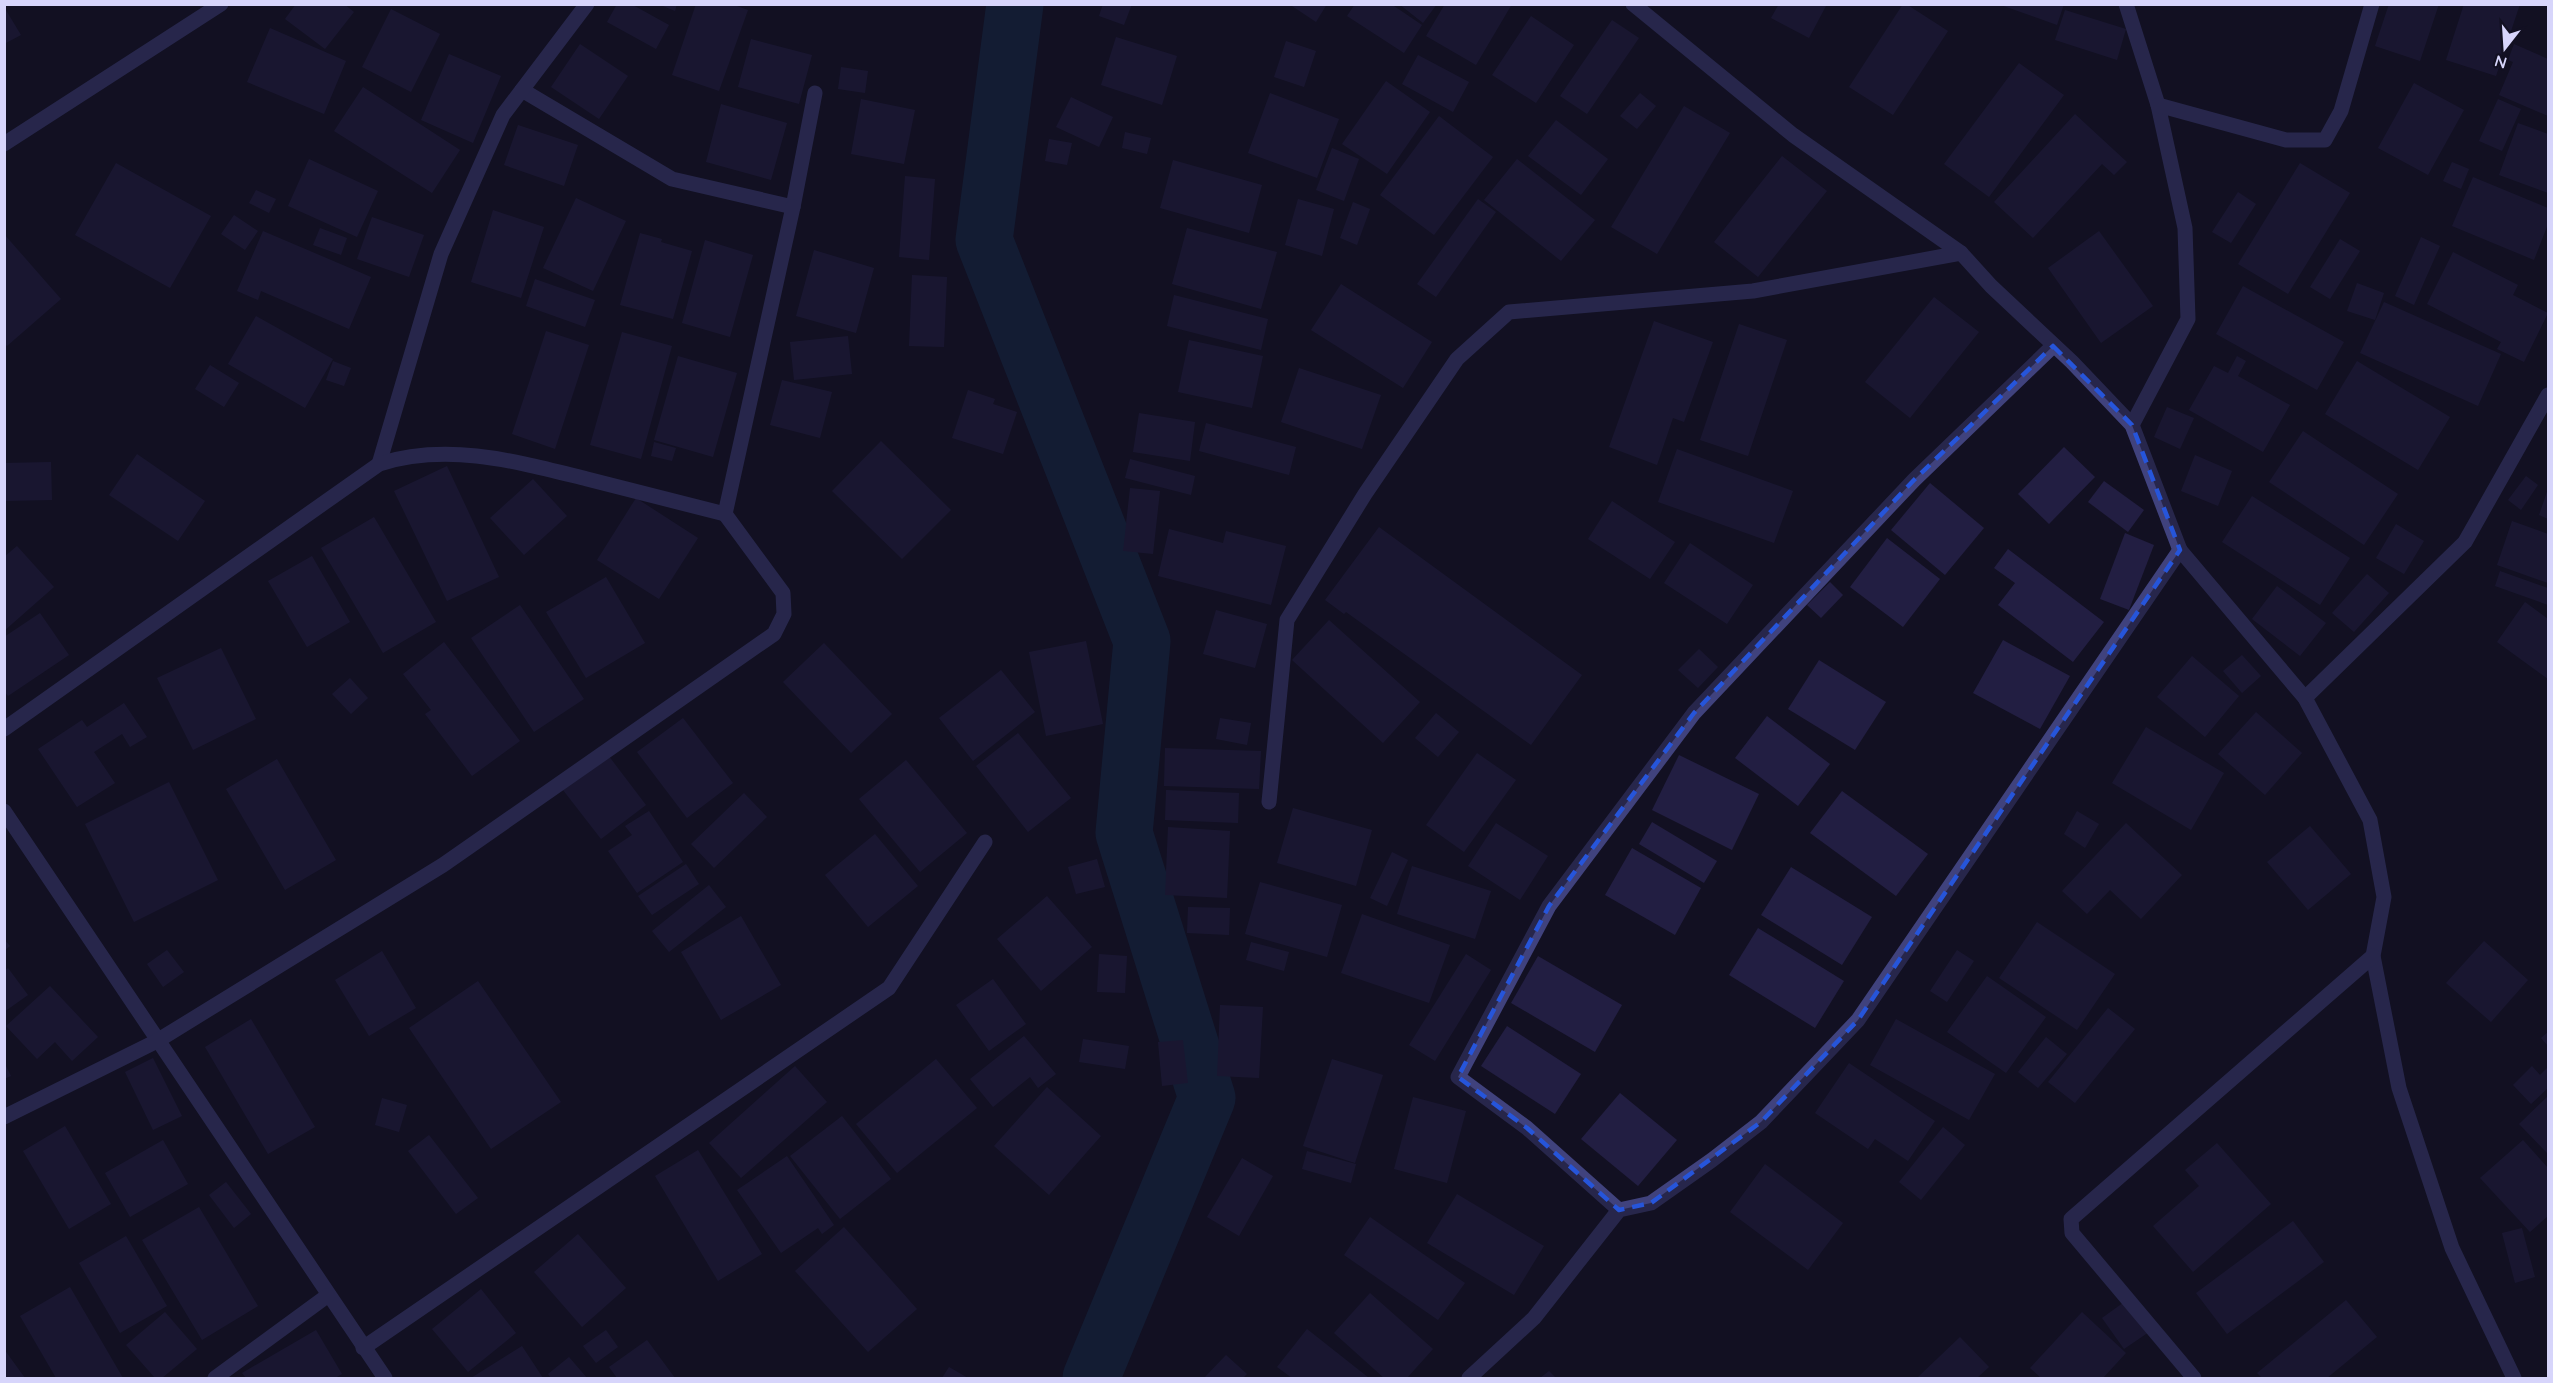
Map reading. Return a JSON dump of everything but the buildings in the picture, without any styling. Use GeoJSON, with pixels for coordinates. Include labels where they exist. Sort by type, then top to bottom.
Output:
{"type":"FeatureCollection","features":[{"type":"Feature","properties":{"kind":"street"},"geometry":{"type":"LineString","coordinates":[[4,144],[221,4]]}},
{"type":"Feature","properties":{"kind":"street"},"geometry":{"type":"LineString","coordinates":[[379,464],[441,254],[503,115],[587,4]]}},
{"type":"Feature","properties":{"kind":"street"},"geometry":{"type":"LineString","coordinates":[[1633,4],[1793,135],[1961,253],[1991,286],[2072,362],[2132,424],[2180,550],[2305,698],[2370,820],[2384,897],[2373,956],[2399,1088],[2452,1248],[2514,1378]]}},
{"type":"Feature","properties":{"kind":"street"},"geometry":{"type":"LineString","coordinates":[[2126,4],[2158,105],[2185,228],[2188,319],[2132,424]]}},
{"type":"Feature","properties":{"kind":"street"},"geometry":{"type":"LineString","coordinates":[[2158,105],[2286,140],[2325,140],[2341,111],[2372,4]]}},
{"type":"Feature","properties":{"kind":"street"},"geometry":{"type":"LineString","coordinates":[[522,90],[672,179],[793,207]]}},
{"type":"Feature","properties":{"kind":"street"},"geometry":{"type":"LineString","coordinates":[[725,514],[793,207],[815,93]]}},
{"type":"Feature","properties":{"kind":"street"},"geometry":{"type":"LineString","coordinates":[[1269,802],[1287,620],[1365,494],[1457,359],[1509,312],[1753,291],[1961,253]]}},
{"type":"Feature","properties":{"kind":"street"},"geometry":{"type":"LineString","coordinates":[[1619,1210],[1527,1128],[1458,1077],[1549,906],[1694,713],[1914,480],[2053,346]]}},
{"type":"Feature","properties":{"kind":"street"},"geometry":{"type":"LineString","coordinates":[[2305,698],[2465,542],[2548,395]]}},
{"type":"Feature","properties":{"kind":"street"},"geometry":{"type":"LineString","coordinates":[[386,437],[401,457]]}},
{"type":"Feature","properties":{"kind":"street"},"geometry":{"type":"LineString","coordinates":[[4,729],[379,464],[401,457],[447,453],[502,459],[725,514],[783,593],[784,614],[774,634],[443,865],[157,1041],[4,1117]]}},
{"type":"Feature","properties":{"kind":"street"},"geometry":{"type":"LineString","coordinates":[[1469,1378],[1534,1318],[1619,1210],[1651,1203],[1753,1128],[1858,1020],[2180,550]]}},
{"type":"Feature","properties":{"kind":"street"},"geometry":{"type":"LineString","coordinates":[[4,811],[327,1296],[385,1378]]}},
{"type":"Feature","properties":{"kind":"street"},"geometry":{"type":"LineString","coordinates":[[363,1348],[889,988],[985,842]]}},
{"type":"Feature","properties":{"kind":"street"},"geometry":{"type":"LineString","coordinates":[[2194,1378],[2072,1233],[2071,1219],[2373,956]]}},
{"type":"Feature","properties":{"kind":"street"},"geometry":{"type":"LineString","coordinates":[[215,1378],[327,1296]]}},
{"type":"Feature","properties":{"kind":"highlighted area"},"geometry":{"type":"Polygon","coordinates":[[[2053,346],[2132,425],[2180,550],[1858,1020],[1761,1122],[1651,1203],[1619,1210],[1527,1128],[1458,1077],[1549,906],[1694,713],[1914,480],[2053,346]]]}},
{"type":"Feature","properties":{"kind":"waterway"},"geometry":{"type":"LineString","coordinates":[[1015,4],[984,240],[1142,641],[1124,833],[1207,1098],[1091,1378]]}}]}
